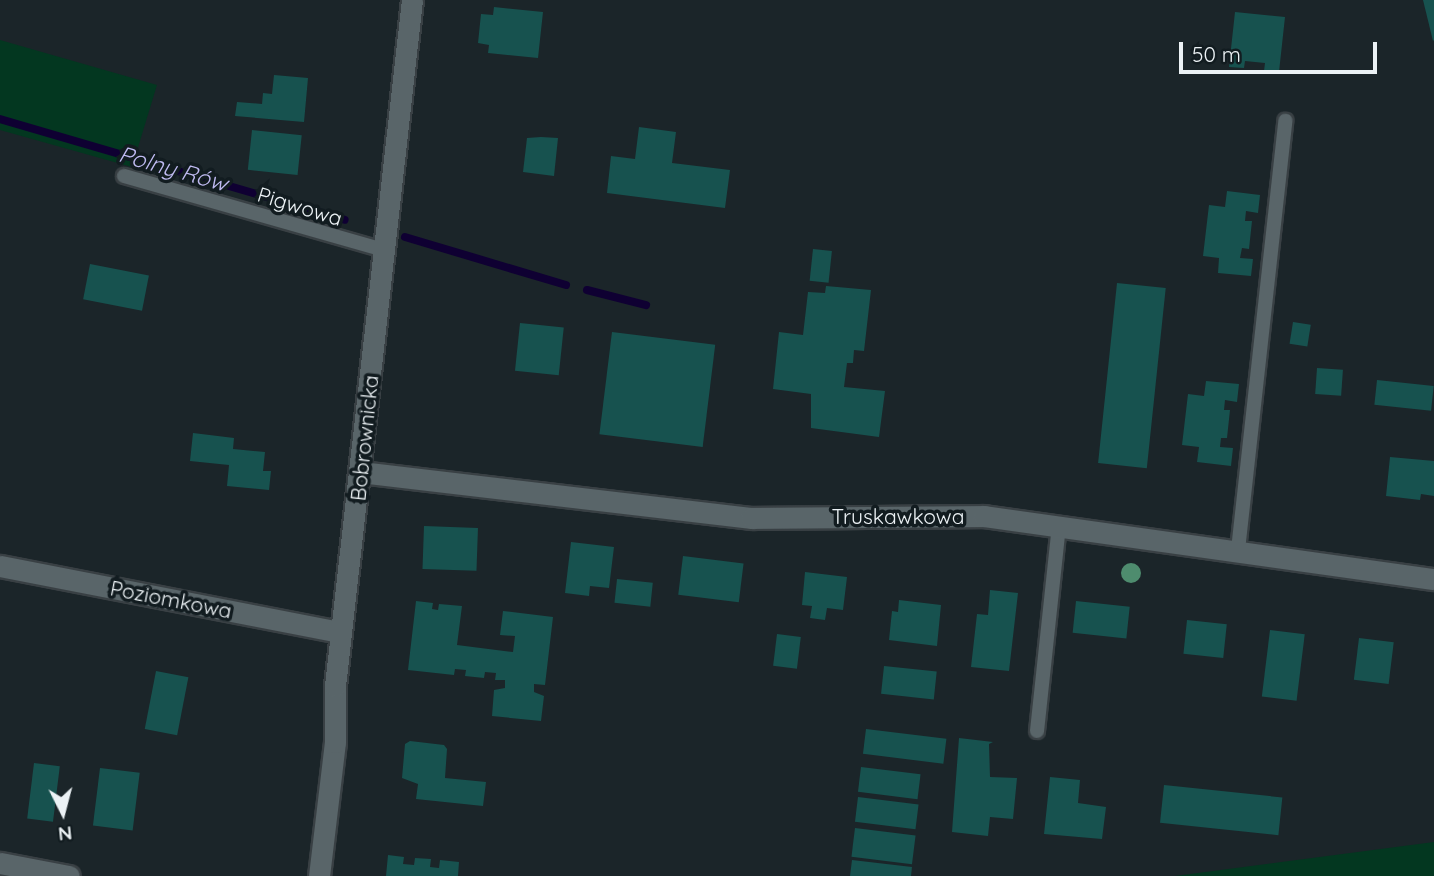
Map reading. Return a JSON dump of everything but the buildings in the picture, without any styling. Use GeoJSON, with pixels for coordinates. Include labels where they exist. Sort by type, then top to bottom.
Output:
{"type":"FeatureCollection","features":[{"type":"Feature","properties":{"kind":"street","name":"Bobrownicka"},"geometry":{"type":"LineString","coordinates":[[320,876],[341,632],[412,0]]}},
{"type":"Feature","properties":{"kind":"street","name":"Truskawkowa"},"geometry":{"type":"LineString","coordinates":[[360,472],[752,518],[914,514],[1059,525],[1434,579]]}},
{"type":"Feature","properties":{"kind":"street","name":"Poziomkowa"},"geometry":{"type":"LineString","coordinates":[[0,566],[341,632]]}},
{"type":"Feature","properties":{"kind":"street"},"geometry":{"type":"LineString","coordinates":[[0,863],[69,876]]}},
{"type":"Feature","properties":{"kind":"lane"},"geometry":{"type":"LineString","coordinates":[[1238,550],[1284,121]]}},
{"type":"Feature","properties":{"kind":"lane","name":"Pigwowa"},"geometry":{"type":"LineString","coordinates":[[124,176],[384,250]]}},
{"type":"Feature","properties":{"kind":"lane"},"geometry":{"type":"LineString","coordinates":[[1037,731],[1059,525]]}},
{"type":"Feature","properties":{"kind":"green space"},"geometry":{"type":"Polygon","coordinates":[[[0,40],[157,85],[132,167],[0,130],[0,40]]]}},
{"type":"Feature","properties":{"kind":"green space"},"geometry":{"type":"Polygon","coordinates":[[[1434,842],[1434,876],[1175,876],[1434,842]]]}},
{"type":"Feature","properties":{"kind":"waterway","name":"Polny Rów"},"geometry":{"type":"LineString","coordinates":[[0,119],[345,220]]}},
{"type":"Feature","properties":{"kind":"waterway"},"geometry":{"type":"LineString","coordinates":[[405,237],[566,285]]}},
{"type":"Feature","properties":{"kind":"waterway"},"geometry":{"type":"LineString","coordinates":[[587,290],[646,305]]}}]}
